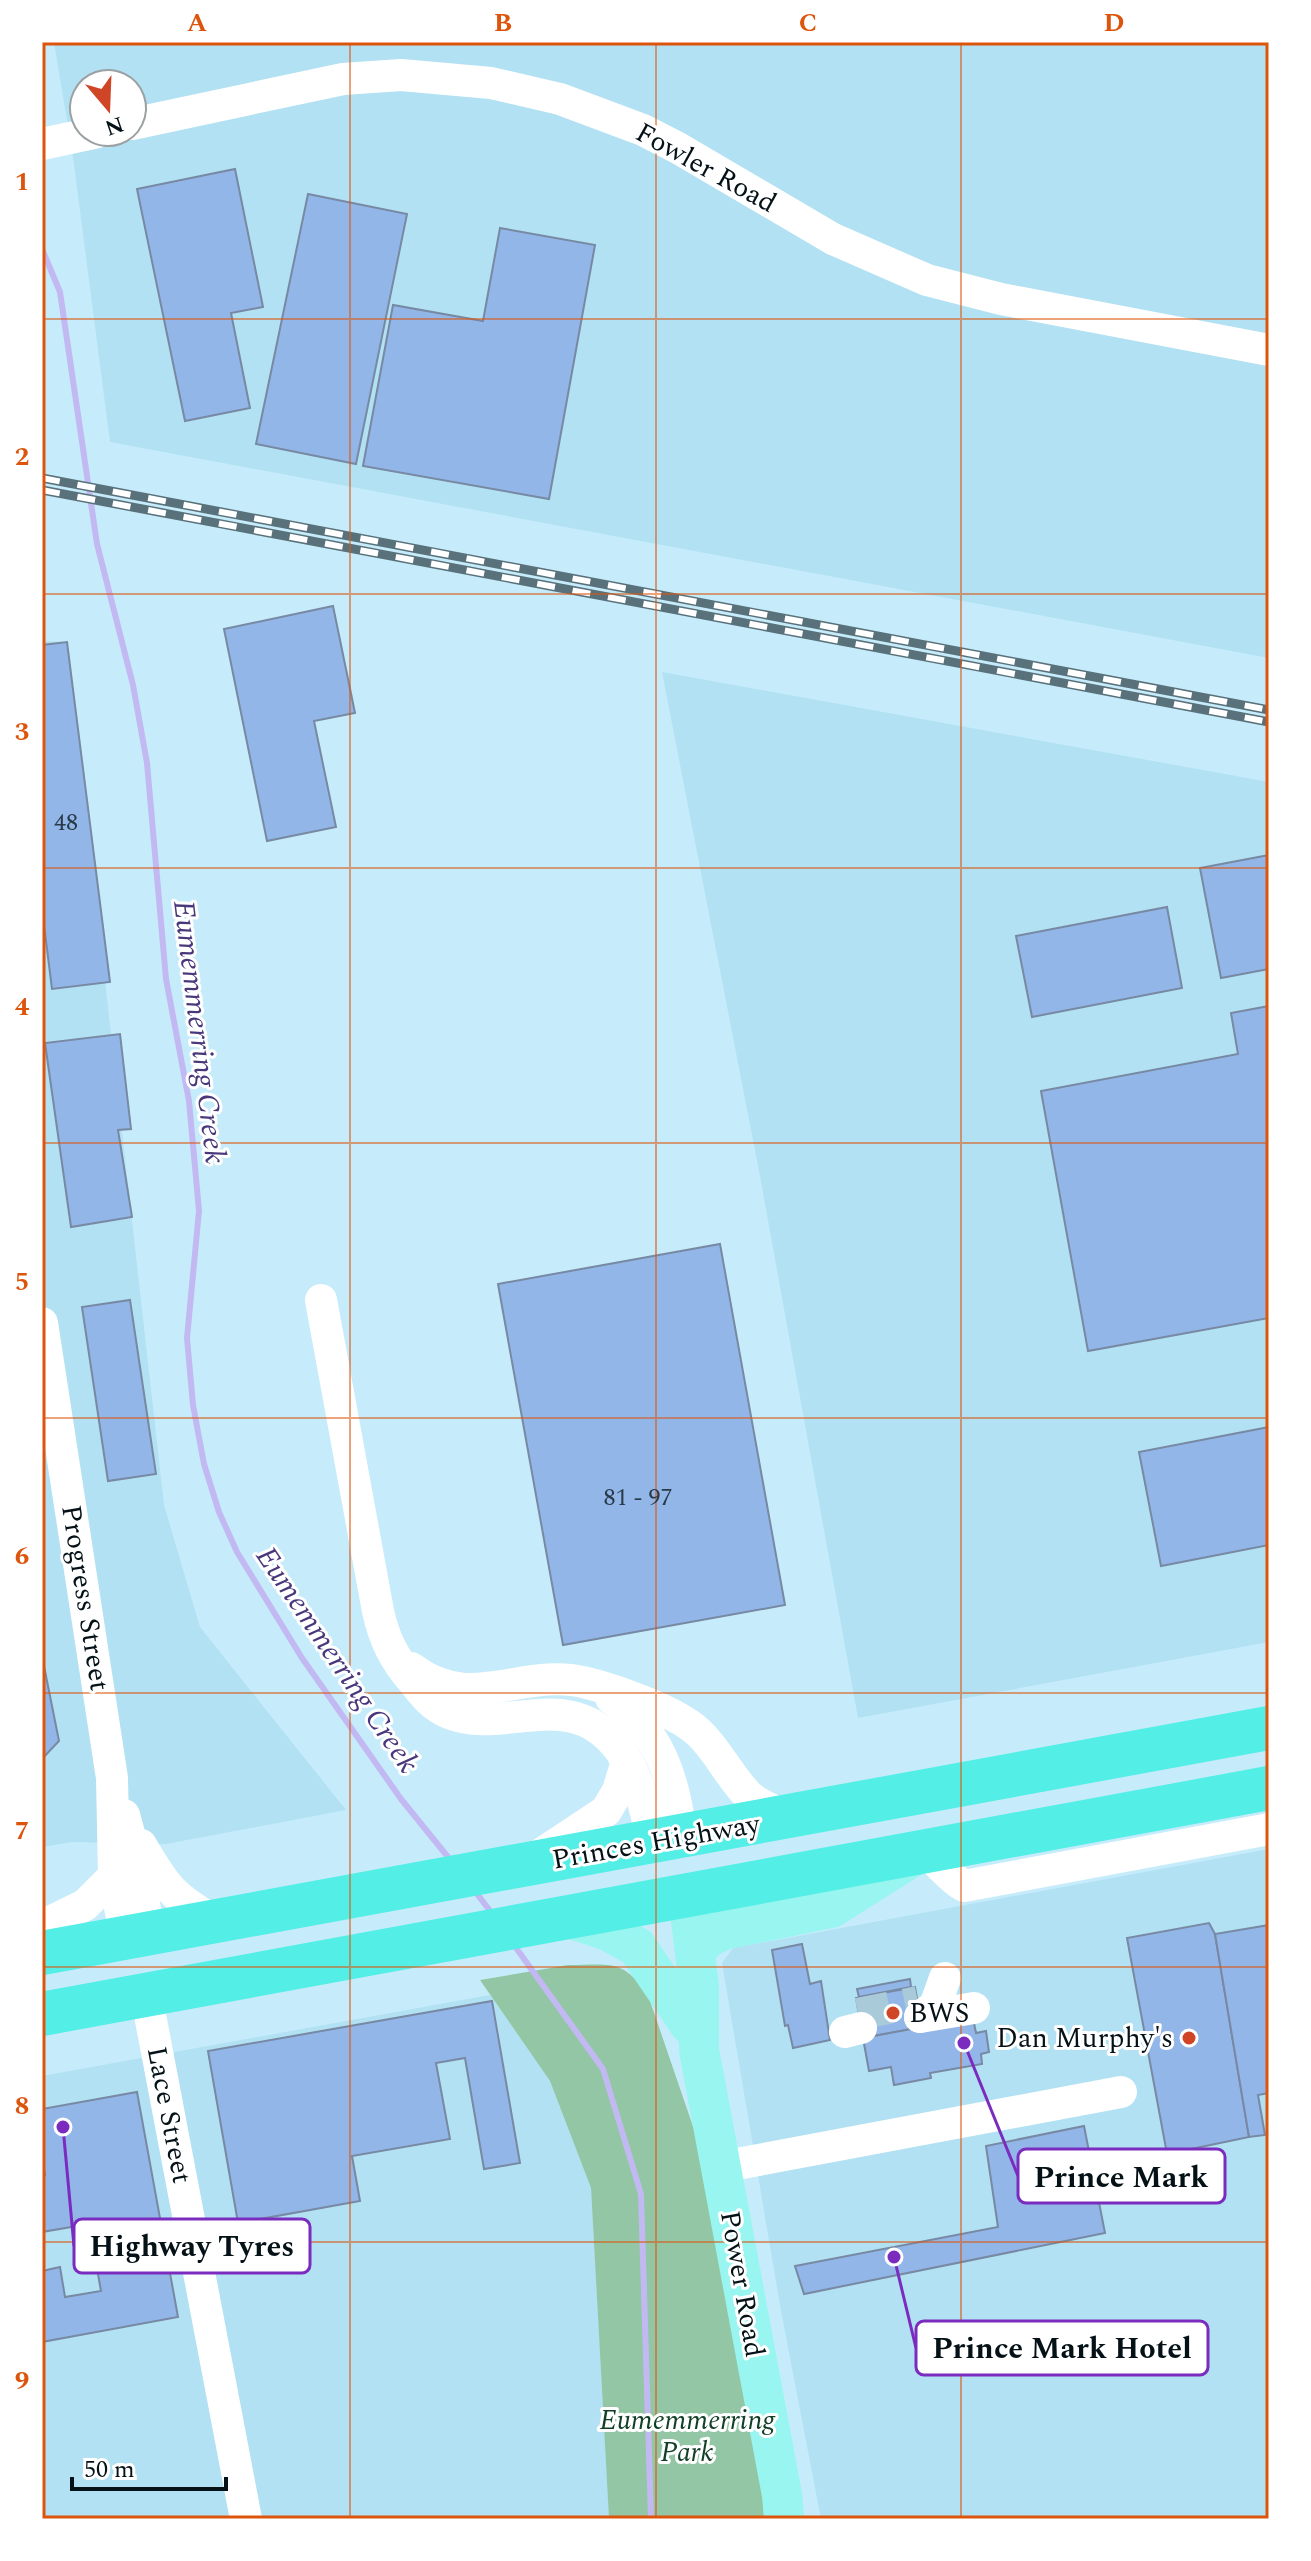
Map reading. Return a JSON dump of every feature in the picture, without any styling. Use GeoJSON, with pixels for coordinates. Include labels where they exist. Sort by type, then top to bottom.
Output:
{"type":"FeatureCollection","features":[{"type":"Feature","properties":{"kind":"highway","name":"Princes Highway"},"geometry":{"type":"LineString","coordinates":[[42,1953],[1269,1728]]}},
{"type":"Feature","properties":{"kind":"highway","name":"Princes Highway"},"geometry":{"type":"LineString","coordinates":[[42,2014],[1269,1788]]}},
{"type":"Feature","properties":{"kind":"highway"},"geometry":{"type":"LineString","coordinates":[[667,1839],[675,1897]]}},
{"type":"Feature","properties":{"kind":"highway"},"geometry":{"type":"LineString","coordinates":[[138,1936],[146,1994]]}},
{"type":"Feature","properties":{"kind":"main road"},"geometry":{"type":"LineString","coordinates":[[695,1950],[709,1937],[723,1930],[831,1908],[921,1852]]}},
{"type":"Feature","properties":{"kind":"main road","name":"Power Road"},"geometry":{"type":"LineString","coordinates":[[675,1897],[695,1950],[699,1987],[695,2037]]}},
{"type":"Feature","properties":{"kind":"main road","name":"Power Road"},"geometry":{"type":"LineString","coordinates":[[675,1897],[668,1935],[695,2037],[721,2167],[784,2519]]}},
{"type":"Feature","properties":{"kind":"main road"},"geometry":{"type":"LineString","coordinates":[[555,1919],[608,1931],[637,1947],[695,2037]]}},
{"type":"Feature","properties":{"kind":"street","name":"Fowler Road"},"geometry":{"type":"LineString","coordinates":[[148,120],[343,79],[401,75],[491,83],[560,99],[643,130],[833,239],[927,280],[1001,299],[1269,350]]}},
{"type":"Feature","properties":{"kind":"street"},"geometry":{"type":"LineString","coordinates":[[321,1300],[378,1611],[385,1641],[397,1661],[422,1693],[439,1708],[460,1717],[561,1715],[575,1718],[607,1736],[627,1761],[667,1839]]}},
{"type":"Feature","properties":{"kind":"street","name":"Progress Street"},"geometry":{"type":"LineString","coordinates":[[43,1330],[112,1778],[114,1876],[138,1936]]}},
{"type":"Feature","properties":{"kind":"street"},"geometry":{"type":"LineString","coordinates":[[378,1611],[389,1640],[403,1659],[422,1676],[443,1686],[477,1690],[558,1678],[589,1683],[689,1724],[706,1739],[752,1798],[789,1817]]}},
{"type":"Feature","properties":{"kind":"street"},"geometry":{"type":"LineString","coordinates":[[589,1683],[635,1718],[657,1747],[675,1790],[667,1839]]}},
{"type":"Feature","properties":{"kind":"street"},"geometry":{"type":"LineString","coordinates":[[513,1868],[606,1811],[618,1791],[627,1761]]}},
{"type":"Feature","properties":{"kind":"street","name":"Progress Street"},"geometry":{"type":"LineString","coordinates":[[112,1778],[138,1867],[138,1936]]}},
{"type":"Feature","properties":{"kind":"street"},"geometry":{"type":"LineString","coordinates":[[124,1814],[167,1887],[188,1905],[216,1922]]}},
{"type":"Feature","properties":{"kind":"street"},"geometry":{"type":"LineString","coordinates":[[921,1852],[938,1861],[958,1884],[964,1886],[1269,1829]]}},
{"type":"Feature","properties":{"kind":"street"},"geometry":{"type":"LineString","coordinates":[[42,1926],[85,1905],[114,1876]]}},
{"type":"Feature","properties":{"kind":"street"},"geometry":{"type":"LineString","coordinates":[[945,1978],[935,2006],[919,2010],[974,2008]]}},
{"type":"Feature","properties":{"kind":"street","name":"Lace Street"},"geometry":{"type":"LineString","coordinates":[[146,1994],[246,2519]]}},
{"type":"Feature","properties":{"kind":"street"},"geometry":{"type":"LineString","coordinates":[[721,2167],[1121,2092]]}},
{"type":"Feature","properties":{"kind":"shaded area"},"geometry":{"type":"Polygon","coordinates":[[[54,42],[1269,42],[1269,658],[110,442],[72,148],[148,148],[148,68],[68,68],[68,127],[54,42]]]}},
{"type":"Feature","properties":{"kind":"shaded area"},"geometry":{"type":"Polygon","coordinates":[[[42,641],[67,642],[164,1505],[200,1627],[346,1810],[166,1844],[73,1842],[42,1847],[42,641]]]}},
{"type":"Feature","properties":{"kind":"shaded area"},"geometry":{"type":"Polygon","coordinates":[[[662,672],[1269,782],[1269,1642],[858,1718],[760,1176],[662,672]]]}},
{"type":"Feature","properties":{"kind":"shaded area"},"geometry":{"type":"Polygon","coordinates":[[[1269,1849],[1269,2519],[821,2519],[781,2311],[722,1963],[733,1948],[1269,1849]]]}},
{"type":"Feature","properties":{"kind":"shaded area"},"geometry":{"type":"Polygon","coordinates":[[[490,1995],[550,2081],[591,2188],[609,2519],[42,2519],[42,2076],[490,1995]]]}},
{"type":"Feature","properties":{"kind":"green space","name":"Eumemmerring Park"},"geometry":{"type":"Polygon","coordinates":[[[568,1965],[615,1966],[632,1976],[649,1998],[736,2252],[784,2519],[609,2519],[591,2188],[550,2081],[480,1980],[568,1965]]]}},
{"type":"Feature","properties":{"kind":"building"},"geometry":{"type":"Polygon","coordinates":[[[235,169],[263,307],[231,313],[250,408],[185,421],[137,189],[235,169]]]}},
{"type":"Feature","properties":{"kind":"building"},"geometry":{"type":"Polygon","coordinates":[[[308,194],[407,214],[356,464],[256,444],[308,194]]]}},
{"type":"Feature","properties":{"kind":"building"},"geometry":{"type":"Polygon","coordinates":[[[500,228],[595,245],[549,499],[363,466],[393,305],[483,321],[500,228]]]}},
{"type":"Feature","properties":{"kind":"building"},"geometry":{"type":"Polygon","coordinates":[[[333,606],[355,713],[314,721],[336,827],[267,841],[224,629],[333,606]]]}},
{"type":"Feature","properties":{"kind":"building"},"geometry":{"type":"Polygon","coordinates":[[[67,642],[110,982],[52,989],[42,909],[42,645],[67,642]]]}},
{"type":"Feature","properties":{"kind":"building"},"geometry":{"type":"Polygon","coordinates":[[[1269,855],[1269,969],[1221,978],[1200,868],[1269,855]]]}},
{"type":"Feature","properties":{"kind":"building"},"geometry":{"type":"Polygon","coordinates":[[[1167,907],[1182,988],[1032,1017],[1016,936],[1167,907]]]}},
{"type":"Feature","properties":{"kind":"building"},"geometry":{"type":"Polygon","coordinates":[[[1269,1006],[1269,1318],[1088,1351],[1041,1091],[1238,1054],[1231,1013],[1269,1006]]]}},
{"type":"Feature","properties":{"kind":"building"},"geometry":{"type":"Polygon","coordinates":[[[120,1034],[131,1129],[118,1130],[132,1217],[71,1227],[45,1043],[120,1034]]]}},
{"type":"Feature","properties":{"kind":"building"},"geometry":{"type":"Polygon","coordinates":[[[720,1244],[785,1605],[563,1645],[498,1284],[720,1244]]]}},
{"type":"Feature","properties":{"kind":"building"},"geometry":{"type":"Polygon","coordinates":[[[130,1300],[156,1474],[108,1481],[82,1307],[130,1300]]]}},
{"type":"Feature","properties":{"kind":"building"},"geometry":{"type":"Polygon","coordinates":[[[1269,1427],[1269,1545],[1161,1566],[1139,1452],[1269,1427]]]}},
{"type":"Feature","properties":{"kind":"building"},"geometry":{"type":"Polygon","coordinates":[[[42,1656],[59,1741],[42,1759],[42,1656]]]}},
{"type":"Feature","properties":{"kind":"building","name":"Dan Murphy's"},"geometry":{"type":"Polygon","coordinates":[[[1209,1923],[1215,1934],[1249,2137],[1167,2154],[1127,1938],[1209,1923]]]}},
{"type":"Feature","properties":{"kind":"building"},"geometry":{"type":"Polygon","coordinates":[[[1269,1925],[1269,2093],[1258,2095],[1265,2135],[1249,2137],[1215,1934],[1269,1925]]]}},
{"type":"Feature","properties":{"kind":"building"},"geometry":{"type":"Polygon","coordinates":[[[802,1944],[810,1984],[821,1981],[830,2040],[793,2048],[788,2025],[785,2026],[772,1950],[802,1944]]]}},
{"type":"Feature","properties":{"kind":"building"},"geometry":{"type":"Polygon","coordinates":[[[910,1979],[911,1987],[859,1997],[857,1989],[910,1979]]]}},
{"type":"Feature","properties":{"kind":"building"},"geometry":{"type":"Polygon","coordinates":[[[915,1987],[922,2027],[863,2038],[856,1998],[915,1987]]]}},
{"type":"Feature","properties":{"kind":"building"},"geometry":{"type":"Polygon","coordinates":[[[492,2001],[520,2163],[484,2169],[465,2058],[436,2063],[450,2139],[352,2156],[360,2201],[238,2223],[208,2051],[492,2001]]]}},
{"type":"Feature","properties":{"kind":"building"},"geometry":{"type":"Polygon","coordinates":[[[974,2023],[976,2033],[986,2031],[989,2052],[981,2054],[982,2064],[930,2073],[931,2078],[894,2085],[891,2067],[869,2071],[863,2038],[922,2027],[974,2023]]]}},
{"type":"Feature","properties":{"kind":"building"},"geometry":{"type":"Polygon","coordinates":[[[137,2092],[178,2317],[42,2342],[42,2271],[60,2267],[65,2297],[101,2291],[89,2224],[42,2232],[42,2176],[45,2175],[42,2109],[137,2092]]]}},
{"type":"Feature","properties":{"kind":"building"},"geometry":{"type":"Polygon","coordinates":[[[1084,2126],[1105,2233],[804,2294],[795,2266],[998,2227],[986,2146],[1084,2126]]]}},
{"type":"Feature","properties":{"kind":"waterway","name":"Eumemmerring Creek"},"geometry":{"type":"LineString","coordinates":[[42,249],[60,292],[97,544],[133,685],[147,763],[166,979],[189,1101],[199,1211],[187,1338],[193,1405],[204,1464],[219,1512],[237,1552],[302,1658],[401,1799],[452,1862]]}},
{"type":"Feature","properties":{"kind":"waterway","name":"Eumemmerring Creek"},"geometry":{"type":"LineString","coordinates":[[474,1890],[494,1916]]}},
{"type":"Feature","properties":{"kind":"waterway","name":"Eumemmerring Creek"},"geometry":{"type":"LineString","coordinates":[[514,1945],[603,2069],[641,2194],[651,2519]]}},
{"type":"Feature","properties":{"kind":"tunnel"},"geometry":{"type":"LineString","coordinates":[[858,2014],[918,2002]]}},
{"type":"Feature","properties":{"kind":"railway"},"geometry":{"type":"LineString","coordinates":[[42,478],[1269,710]]}},
{"type":"Feature","properties":{"kind":"railway"},"geometry":{"type":"LineString","coordinates":[[42,490],[1269,722]]}},
{"type":"Feature","properties":{"kind":"place","name":"BWS"},"geometry":{"type":"Point","coordinates":[893,2013]}},
{"type":"Feature","properties":{"kind":"place","name":"Dan Murphy's"},"geometry":{"type":"Point","coordinates":[1189,2038]}},
{"type":"Feature","properties":{"kind":"place","name":"Prince Mark"},"geometry":{"type":"Point","coordinates":[964,2043]}},
{"type":"Feature","properties":{"kind":"place","name":"Highway Tyres"},"geometry":{"type":"Point","coordinates":[63,2127]}},
{"type":"Feature","properties":{"kind":"place","name":"Prince Mark Hotel"},"geometry":{"type":"Point","coordinates":[894,2257]}}]}
